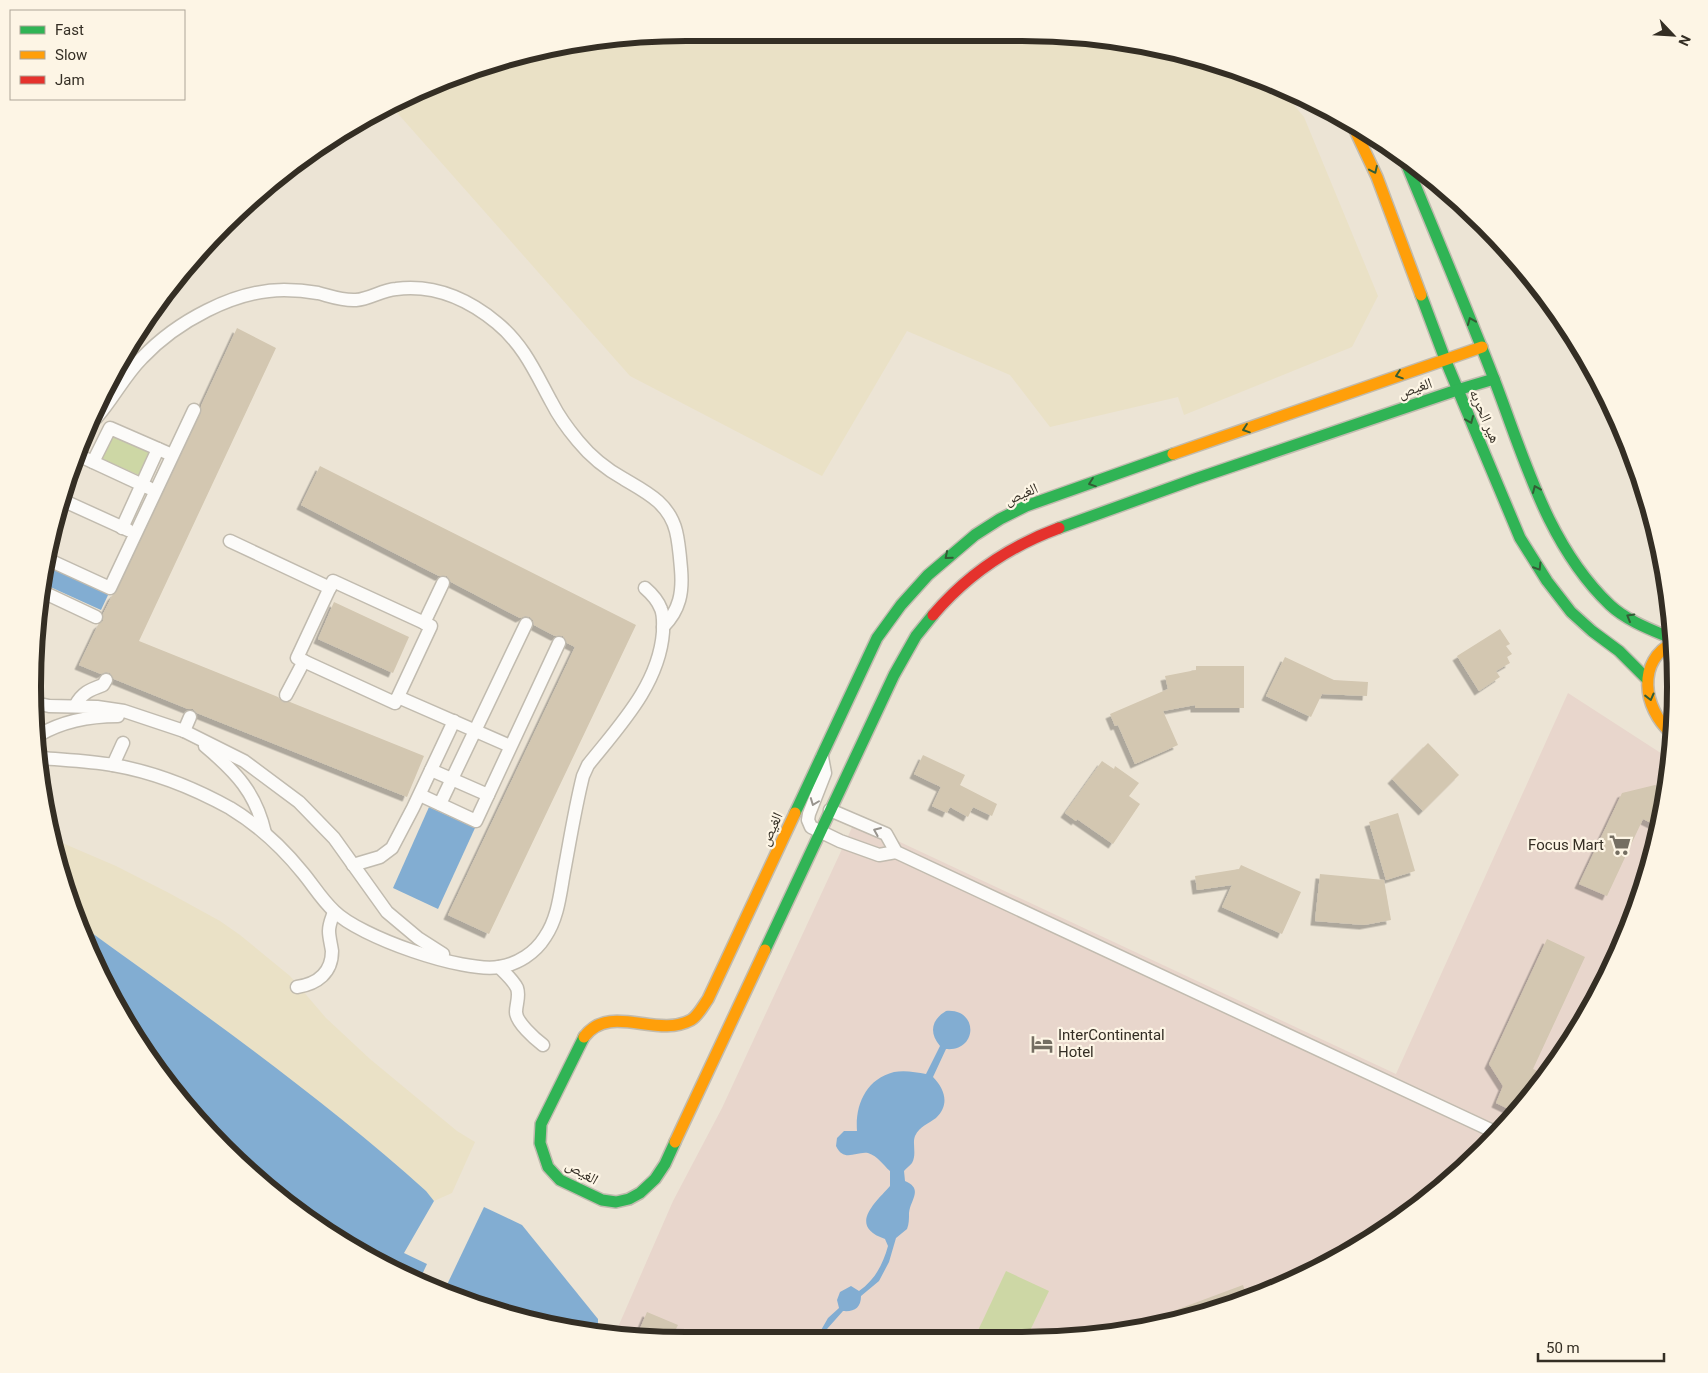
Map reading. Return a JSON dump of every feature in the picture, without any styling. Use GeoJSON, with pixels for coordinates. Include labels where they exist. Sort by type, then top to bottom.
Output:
{"type":"FeatureCollection","features":[{"type":"Feature","properties":{"kind":"street","name":"هير الحربه"},"geometry":{"type":"LineString","coordinates":[[1359,137],[1377,177],[1457,390],[1520,538],[1546,581],[1571,612],[1619,652],[1647,679]]}},
{"type":"Feature","properties":{"kind":"street","name":"هير الحربه"},"geometry":{"type":"LineString","coordinates":[[1410,172],[1482,347],[1549,522],[1571,558],[1590,584],[1612,607],[1664,636]]}},
{"type":"Feature","properties":{"kind":"street"},"geometry":{"type":"LineString","coordinates":[[105,408],[127,375],[159,342],[189,320],[220,305],[255,294],[284,290],[316,293],[345,300],[355,300],[395,289],[419,287],[451,294],[483,312],[512,336],[530,361],[566,426],[596,460],[624,480],[638,486],[655,498],[666,509],[676,531],[681,571],[681,596],[673,617],[663,627]]}},
{"type":"Feature","properties":{"kind":"street","name":"الغيص"},"geometry":{"type":"LineString","coordinates":[[1482,347],[1036,503],[992,523],[950,554],[914,587],[877,638],[708,999],[693,1019],[682,1024],[660,1026],[643,1025],[620,1020],[599,1024],[584,1035],[542,1124],[540,1143],[542,1154],[548,1167],[560,1180],[602,1200],[616,1202],[630,1199],[656,1179],[665,1164],[894,676],[916,636],[940,607],[967,580],[1004,552],[1037,536],[1195,479],[1494,379]]}},
{"type":"Feature","properties":{"kind":"street"},"geometry":{"type":"LineString","coordinates":[[54,562],[110,588],[194,410]]}},
{"type":"Feature","properties":{"kind":"street"},"geometry":{"type":"LineString","coordinates":[[93,462],[110,428],[172,455]]}},
{"type":"Feature","properties":{"kind":"street"},"geometry":{"type":"LineString","coordinates":[[122,528],[158,449]]}},
{"type":"Feature","properties":{"kind":"street"},"geometry":{"type":"LineString","coordinates":[[83,458],[156,491]]}},
{"type":"Feature","properties":{"kind":"street"},"geometry":{"type":"LineString","coordinates":[[68,503],[136,534]]}},
{"type":"Feature","properties":{"kind":"street"},"geometry":{"type":"LineString","coordinates":[[132,506],[146,513]]}},
{"type":"Feature","properties":{"kind":"street"},"geometry":{"type":"LineString","coordinates":[[230,541],[330,588]]}},
{"type":"Feature","properties":{"kind":"street"},"geometry":{"type":"LineString","coordinates":[[333,581],[424,623],[431,626],[395,703],[297,658],[333,581]]}},
{"type":"Feature","properties":{"kind":"street"},"geometry":{"type":"LineString","coordinates":[[424,623],[443,583]]}},
{"type":"Feature","properties":{"kind":"street"},"geometry":{"type":"LineString","coordinates":[[46,758],[113,765],[190,788],[232,810],[265,833],[296,865],[334,912],[355,926],[376,937],[453,962],[480,968],[499,967],[528,956],[545,938],[551,926],[558,900],[583,776],[588,765],[640,698],[657,662],[662,646],[662,610],[654,597],[645,588]]}},
{"type":"Feature","properties":{"kind":"street"},"geometry":{"type":"LineString","coordinates":[[48,595],[96,617]]}},
{"type":"Feature","properties":{"kind":"street"},"geometry":{"type":"LineString","coordinates":[[440,804],[526,624]]}},
{"type":"Feature","properties":{"kind":"street"},"geometry":{"type":"LineString","coordinates":[[420,794],[476,821],[559,643]]}},
{"type":"Feature","properties":{"kind":"street"},"geometry":{"type":"LineString","coordinates":[[1665,646],[1654,660],[1647,679],[1648,694],[1653,709],[1665,728]]}},
{"type":"Feature","properties":{"kind":"street"},"geometry":{"type":"LineString","coordinates":[[286,695],[304,661]]}},
{"type":"Feature","properties":{"kind":"street"},"geometry":{"type":"LineString","coordinates":[[71,722],[70,714],[83,694],[103,685],[106,680]]}},
{"type":"Feature","properties":{"kind":"street"},"geometry":{"type":"LineString","coordinates":[[398,696],[510,746]]}},
{"type":"Feature","properties":{"kind":"street"},"geometry":{"type":"LineString","coordinates":[[42,704],[124,711],[187,733],[244,760],[299,802],[334,838],[387,912],[418,938],[453,962]]}},
{"type":"Feature","properties":{"kind":"street"},"geometry":{"type":"LineString","coordinates":[[43,733],[89,717],[138,715]]}},
{"type":"Feature","properties":{"kind":"street"},"geometry":{"type":"LineString","coordinates":[[187,733],[190,717]]}},
{"type":"Feature","properties":{"kind":"street"},"geometry":{"type":"LineString","coordinates":[[354,865],[380,857],[392,848],[454,721]]}},
{"type":"Feature","properties":{"kind":"street"},"geometry":{"type":"LineString","coordinates":[[187,733],[224,762],[249,790],[257,806],[265,833]]}},
{"type":"Feature","properties":{"kind":"street"},"geometry":{"type":"LineString","coordinates":[[113,765],[122,743]]}},
{"type":"Feature","properties":{"kind":"street"},"geometry":{"type":"LineString","coordinates":[[822,756],[825,773],[809,814],[808,820],[811,827],[879,855],[896,852],[1490,1130]]}},
{"type":"Feature","properties":{"kind":"street"},"geometry":{"type":"LineString","coordinates":[[431,770],[488,795]]}},
{"type":"Feature","properties":{"kind":"street"},"geometry":{"type":"LineString","coordinates":[[830,810],[886,834],[896,852]]}},
{"type":"Feature","properties":{"kind":"street"},"geometry":{"type":"LineString","coordinates":[[297,987],[315,982],[328,970],[331,961],[329,932],[334,912]]}},
{"type":"Feature","properties":{"kind":"street"},"geometry":{"type":"LineString","coordinates":[[499,967],[510,977],[517,988],[516,1019],[543,1045]]}},
{"type":"Feature","properties":{"kind":"shaded area","name":"InterContinental Hotel"},"geometry":{"type":"Polygon","coordinates":[[[1568,693],[1663,754],[1654,812],[1645,854],[1633,894],[1618,933],[1580,1009],[1558,1045],[1533,1079],[1507,1112],[1478,1143],[1447,1172],[1380,1223],[1307,1265],[1229,1298],[1189,1310],[1106,1326],[1022,1332],[686,1332],[618,1328],[673,1201],[722,1108],[855,821],[1396,1074],[1568,693]]]}},
{"type":"Feature","properties":{"kind":"green space"},"geometry":{"type":"Polygon","coordinates":[[[108,433],[154,453],[143,477],[98,457],[108,433]]]}},
{"type":"Feature","properties":{"kind":"green space"},"geometry":{"type":"Polygon","coordinates":[[[1006,1271],[1049,1291],[1030,1332],[977,1332],[1006,1271]]]}},
{"type":"Feature","properties":{"kind":"sand"},"geometry":{"type":"Polygon","coordinates":[[[686,41],[1022,41],[1106,47],[1147,54],[1189,63],[1229,75],[1290,100],[1304,117],[1378,296],[1352,347],[1184,415],[1178,397],[1050,427],[1010,375],[907,331],[822,476],[630,376],[396,111],[440,90],[479,75],[519,63],[602,47],[644,43],[686,41]]]}},
{"type":"Feature","properties":{"kind":"sand"},"geometry":{"type":"Polygon","coordinates":[[[60,842],[116,866],[220,921],[290,976],[326,1018],[370,1059],[457,1131],[475,1142],[452,1193],[434,1201],[426,1191],[401,1169],[335,1114],[197,1009],[89,931],[75,894],[60,842]]]}},
{"type":"Feature","properties":{"kind":"water"},"geometry":{"type":"Polygon","coordinates":[[[53,567],[109,593],[101,610],[50,587],[53,567]]]}},
{"type":"Feature","properties":{"kind":"water"},"geometry":{"type":"Polygon","coordinates":[[[429,807],[475,828],[438,909],[393,888],[429,807]]]}},
{"type":"Feature","properties":{"kind":"water"},"geometry":{"type":"Polygon","coordinates":[[[89,931],[213,1021],[343,1120],[426,1191],[434,1201],[404,1253],[427,1264],[422,1275],[364,1245],[328,1223],[261,1172],[230,1143],[201,1112],[150,1045],[108,972],[89,931]]]}},
{"type":"Feature","properties":{"kind":"water"},"geometry":{"type":"Polygon","coordinates":[[[946,1011],[957,1012],[964,1016],[969,1022],[969,1038],[957,1048],[946,1049],[933,1077],[943,1092],[943,1108],[936,1118],[922,1127],[915,1136],[913,1160],[904,1171],[905,1181],[911,1184],[915,1191],[907,1229],[896,1238],[889,1262],[879,1281],[861,1296],[860,1304],[854,1310],[843,1311],[826,1332],[820,1332],[828,1318],[839,1308],[837,1300],[840,1292],[851,1286],[859,1291],[865,1287],[878,1271],[888,1246],[885,1239],[874,1234],[866,1221],[872,1206],[890,1186],[890,1171],[872,1154],[843,1154],[836,1146],[837,1138],[844,1131],[857,1131],[858,1112],[864,1094],[869,1087],[884,1075],[898,1071],[926,1074],[940,1046],[934,1036],[933,1027],[937,1018],[946,1011]]]}},
{"type":"Feature","properties":{"kind":"water"},"geometry":{"type":"Polygon","coordinates":[[[484,1207],[522,1225],[598,1319],[598,1325],[519,1310],[447,1286],[484,1207]]]}},
{"type":"Feature","properties":{"kind":"building"},"geometry":{"type":"Polygon","coordinates":[[[237,328],[276,348],[139,641],[278,697],[283,702],[290,702],[424,756],[407,797],[197,713],[193,709],[188,709],[114,679],[110,673],[101,674],[79,665],[98,625],[103,621],[103,614],[112,596],[117,591],[201,413],[201,406],[237,328]]]}},
{"type":"Feature","properties":{"kind":"building"},"geometry":{"type":"Polygon","coordinates":[[[320,466],[636,625],[489,934],[448,915],[575,647],[567,643],[563,636],[555,636],[534,625],[530,617],[520,618],[451,582],[447,576],[439,576],[301,505],[320,466]]]}},
{"type":"Feature","properties":{"kind":"building"},"geometry":{"type":"Polygon","coordinates":[[[334,602],[409,637],[393,673],[318,639],[334,602]]]}},
{"type":"Feature","properties":{"kind":"building"},"geometry":{"type":"Polygon","coordinates":[[[1500,629],[1510,644],[1506,646],[1512,654],[1507,657],[1510,663],[1496,671],[1500,677],[1479,691],[1457,656],[1500,629]]]}},
{"type":"Feature","properties":{"kind":"building"},"geometry":{"type":"Polygon","coordinates":[[[1285,657],[1334,680],[1368,682],[1367,696],[1322,694],[1311,717],[1266,696],[1285,657]]]}},
{"type":"Feature","properties":{"kind":"building"},"geometry":{"type":"Polygon","coordinates":[[[1196,666],[1244,666],[1244,708],[1195,708],[1195,705],[1163,711],[1178,745],[1135,764],[1118,725],[1115,726],[1110,714],[1168,689],[1165,676],[1196,670],[1196,666]]]}},
{"type":"Feature","properties":{"kind":"building"},"geometry":{"type":"Polygon","coordinates":[[[1428,743],[1459,775],[1423,811],[1392,779],[1428,743]]]}},
{"type":"Feature","properties":{"kind":"building"},"geometry":{"type":"Polygon","coordinates":[[[923,755],[965,775],[960,785],[997,804],[992,816],[973,807],[968,817],[950,807],[947,813],[932,806],[941,787],[914,774],[923,755]]]}},
{"type":"Feature","properties":{"kind":"building"},"geometry":{"type":"Polygon","coordinates":[[[1102,761],[1114,769],[1115,766],[1139,783],[1129,796],[1140,804],[1113,844],[1065,813],[1102,761]]]}},
{"type":"Feature","properties":{"kind":"building"},"geometry":{"type":"Polygon","coordinates":[[[1655,785],[1658,787],[1652,823],[1643,819],[1607,896],[1579,884],[1622,793],[1655,785]]]}},
{"type":"Feature","properties":{"kind":"building"},"geometry":{"type":"Polygon","coordinates":[[[1398,813],[1415,871],[1386,880],[1369,822],[1398,813]]]}},
{"type":"Feature","properties":{"kind":"building"},"geometry":{"type":"Polygon","coordinates":[[[1241,865],[1301,892],[1282,934],[1222,907],[1232,885],[1197,890],[1195,876],[1239,869],[1241,865]]]}},
{"type":"Feature","properties":{"kind":"building"},"geometry":{"type":"Polygon","coordinates":[[[1320,874],[1384,880],[1391,920],[1364,925],[1315,921],[1320,874]]]}},
{"type":"Feature","properties":{"kind":"building"},"geometry":{"type":"Polygon","coordinates":[[[1547,939],[1585,957],[1533,1069],[1539,1071],[1509,1109],[1496,1103],[1503,1086],[1489,1064],[1547,939]]]}},
{"type":"Feature","properties":{"kind":"building"},"geometry":{"type":"Polygon","coordinates":[[[1243,1285],[1245,1292],[1189,1310],[1158,1317],[1243,1285]]]}},
{"type":"Feature","properties":{"kind":"building"},"geometry":{"type":"Polygon","coordinates":[[[647,1312],[678,1325],[675,1331],[640,1330],[647,1312]]]}},
{"type":"Feature","properties":{"kind":"traffic: fast"},"geometry":{"type":"LineString","coordinates":[[1410,172],[1461,295],[1527,469],[1554,528],[1588,581],[1610,605],[1648,629],[1664,635]]}},
{"type":"Feature","properties":{"kind":"traffic: fast"},"geometry":{"type":"LineString","coordinates":[[1421,295],[1445,359],[1520,538],[1547,581],[1571,612],[1592,631],[1619,651],[1647,679]]}},
{"type":"Feature","properties":{"kind":"traffic: fast"},"geometry":{"type":"LineString","coordinates":[[1059,528],[1195,479],[1494,379]]}},
{"type":"Feature","properties":{"kind":"traffic: fast"},"geometry":{"type":"LineString","coordinates":[[795,813],[877,638],[901,605],[928,575],[975,535],[1000,519],[1026,506],[1173,454]]}},
{"type":"Feature","properties":{"kind":"traffic: fast"},"geometry":{"type":"LineString","coordinates":[[765,950],[894,675],[916,636],[933,615]]}},
{"type":"Feature","properties":{"kind":"traffic: fast"},"geometry":{"type":"LineString","coordinates":[[584,1037],[541,1124],[540,1143],[548,1167],[560,1180],[602,1200],[616,1202],[629,1199],[640,1193],[655,1179],[665,1164],[675,1142]]}},
{"type":"Feature","properties":{"kind":"traffic: slow"},"geometry":{"type":"LineString","coordinates":[[1358,137],[1377,177],[1421,295]]}},
{"type":"Feature","properties":{"kind":"traffic: slow"},"geometry":{"type":"LineString","coordinates":[[1173,454],[1482,347]]}},
{"type":"Feature","properties":{"kind":"traffic: slow"},"geometry":{"type":"LineString","coordinates":[[1665,648],[1654,661],[1649,673],[1648,685],[1654,711],[1665,726]]}},
{"type":"Feature","properties":{"kind":"traffic: slow"},"geometry":{"type":"LineString","coordinates":[[584,1037],[595,1027],[607,1022],[620,1021],[664,1026],[678,1025],[696,1016],[708,999],[795,813]]}},
{"type":"Feature","properties":{"kind":"traffic: slow"},"geometry":{"type":"LineString","coordinates":[[675,1142],[765,950]]}},
{"type":"Feature","properties":{"kind":"traffic: jam"},"geometry":{"type":"LineString","coordinates":[[933,615],[960,587],[990,563],[1023,544],[1059,528]]}},
{"type":"Feature","properties":{"kind":"place","name":"Focus Mart"},"geometry":{"type":"Point","coordinates":[1620,845]}},
{"type":"Feature","properties":{"kind":"place","name":"InterContinental Hotel"},"geometry":{"type":"Point","coordinates":[1042,1044]}}]}
